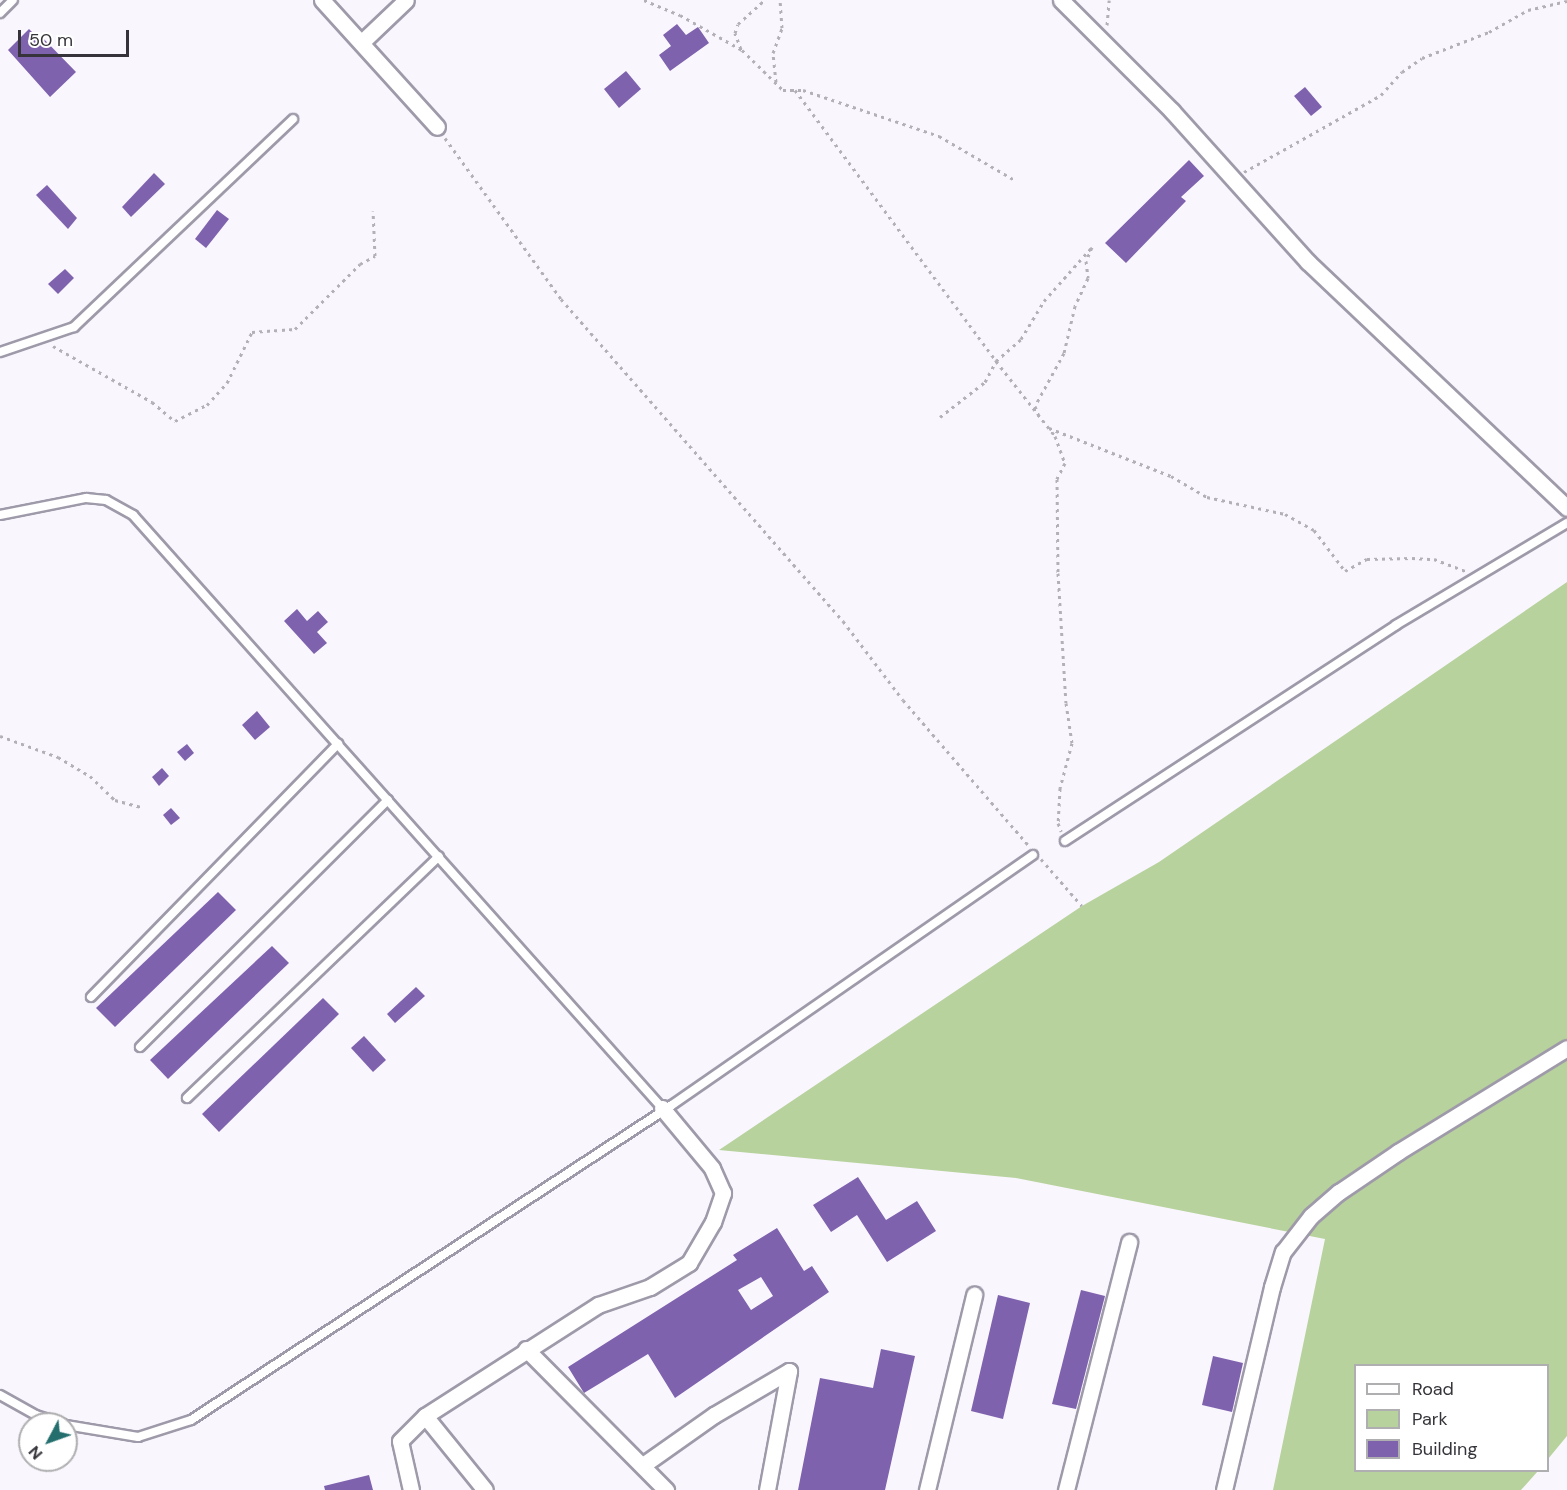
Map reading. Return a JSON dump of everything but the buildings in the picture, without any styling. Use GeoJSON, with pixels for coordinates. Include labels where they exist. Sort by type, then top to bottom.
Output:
{"type":"FeatureCollection","features":[{"type":"Feature","properties":{"kind":"street"},"geometry":{"type":"LineString","coordinates":[[322,0],[363,41],[437,127]]}},
{"type":"Feature","properties":{"kind":"street"},"geometry":{"type":"LineString","coordinates":[[363,41],[406,0]]}},
{"type":"Feature","properties":{"kind":"street"},"geometry":{"type":"LineString","coordinates":[[1062,0],[1234,179],[1308,261],[1567,508]]}},
{"type":"Feature","properties":{"kind":"street"},"geometry":{"type":"LineString","coordinates":[[1224,1490],[1272,1287],[1283,1252],[1304,1225],[1339,1192],[1567,1048]]}},
{"type":"Feature","properties":{"kind":"street"},"geometry":{"type":"LineString","coordinates":[[411,1490],[400,1441],[425,1416],[526,1349],[598,1305],[650,1287],[689,1263],[708,1232],[721,1204],[723,1193],[719,1178],[662,1108]]}},
{"type":"Feature","properties":{"kind":"street"},"geometry":{"type":"LineString","coordinates":[[1066,1490],[1129,1242]]}},
{"type":"Feature","properties":{"kind":"street"},"geometry":{"type":"LineString","coordinates":[[927,1490],[974,1295]]}},
{"type":"Feature","properties":{"kind":"street"},"geometry":{"type":"LineString","coordinates":[[526,1349],[643,1464],[666,1490]]}},
{"type":"Feature","properties":{"kind":"street"},"geometry":{"type":"LineString","coordinates":[[643,1464],[714,1415],[789,1371],[767,1490]]}},
{"type":"Feature","properties":{"kind":"street"},"geometry":{"type":"LineString","coordinates":[[425,1416],[485,1490]]}},
{"type":"Feature","properties":{"kind":"lane"},"geometry":{"type":"LineString","coordinates":[[0,13],[13,0]]}},
{"type":"Feature","properties":{"kind":"lane"},"geometry":{"type":"LineString","coordinates":[[0,352],[74,327],[106,300],[292,119]]}},
{"type":"Feature","properties":{"kind":"lane"},"geometry":{"type":"LineString","coordinates":[[0,515],[86,498],[106,500],[133,515],[662,1108]]}},
{"type":"Feature","properties":{"kind":"lane"},"geometry":{"type":"LineString","coordinates":[[1065,841],[1474,577],[1567,523]]}},
{"type":"Feature","properties":{"kind":"lane"},"geometry":{"type":"LineString","coordinates":[[91,997],[338,744]]}},
{"type":"Feature","properties":{"kind":"lane"},"geometry":{"type":"LineString","coordinates":[[140,1047],[388,800]]}},
{"type":"Feature","properties":{"kind":"lane"},"geometry":{"type":"LineString","coordinates":[[78,1426],[138,1437],[191,1420],[662,1108],[1033,855]]}},
{"type":"Feature","properties":{"kind":"lane"},"geometry":{"type":"LineString","coordinates":[[187,1098],[439,856]]}},
{"type":"Feature","properties":{"kind":"lane"},"geometry":{"type":"LineString","coordinates":[[0,1395],[31,1412]]}},
{"type":"Feature","properties":{"kind":"path"},"geometry":{"type":"LineString","coordinates":[[644,0],[680,15],[742,50],[783,90],[795,90],[844,102],[939,136],[1013,179]]}},
{"type":"Feature","properties":{"kind":"path"},"geometry":{"type":"LineString","coordinates":[[742,50],[735,33],[738,24],[765,0]]}},
{"type":"Feature","properties":{"kind":"path"},"geometry":{"type":"LineString","coordinates":[[777,84],[773,52],[782,28],[780,0]]}},
{"type":"Feature","properties":{"kind":"path"},"geometry":{"type":"LineString","coordinates":[[1106,45],[1109,0]]}},
{"type":"Feature","properties":{"kind":"path"},"geometry":{"type":"LineString","coordinates":[[1234,179],[1350,109],[1381,95],[1402,72],[1422,58],[1489,32],[1537,6],[1567,1]]}},
{"type":"Feature","properties":{"kind":"path"},"geometry":{"type":"LineString","coordinates":[[795,90],[1047,427],[1065,463],[1057,479],[1058,573],[1066,703],[1072,743],[1060,788],[1058,823],[1065,841]]}},
{"type":"Feature","properties":{"kind":"path"},"geometry":{"type":"LineString","coordinates":[[437,127],[561,299],[843,621],[903,700],[1082,906]]}},
{"type":"Feature","properties":{"kind":"path"},"geometry":{"type":"LineString","coordinates":[[41,340],[152,402],[175,420],[207,405],[227,383],[252,332],[295,329],[360,264],[375,256],[373,211]]}},
{"type":"Feature","properties":{"kind":"path"},"geometry":{"type":"LineString","coordinates":[[940,417],[985,382],[996,361],[1021,339],[1044,301],[1092,247],[1086,261],[1088,278],[1076,306],[1064,353],[1035,406],[1040,419]]}},
{"type":"Feature","properties":{"kind":"path"},"geometry":{"type":"LineString","coordinates":[[1047,427],[1171,476],[1207,497],[1285,514],[1314,530],[1346,571],[1367,559],[1412,558],[1461,567],[1474,577]]}},
{"type":"Feature","properties":{"kind":"path"},"geometry":{"type":"LineString","coordinates":[[0,736],[58,757],[90,776],[115,800],[142,807]]}},
{"type":"Feature","properties":{"kind":"green space"},"geometry":{"type":"Polygon","coordinates":[[[1567,582],[1567,1436],[1549,1458],[1549,1364],[1354,1364],[1354,1472],[1537,1472],[1521,1490],[1273,1490],[1325,1239],[1016,1178],[719,1150],[1082,906],[1159,862],[1567,582]]]}}]}
